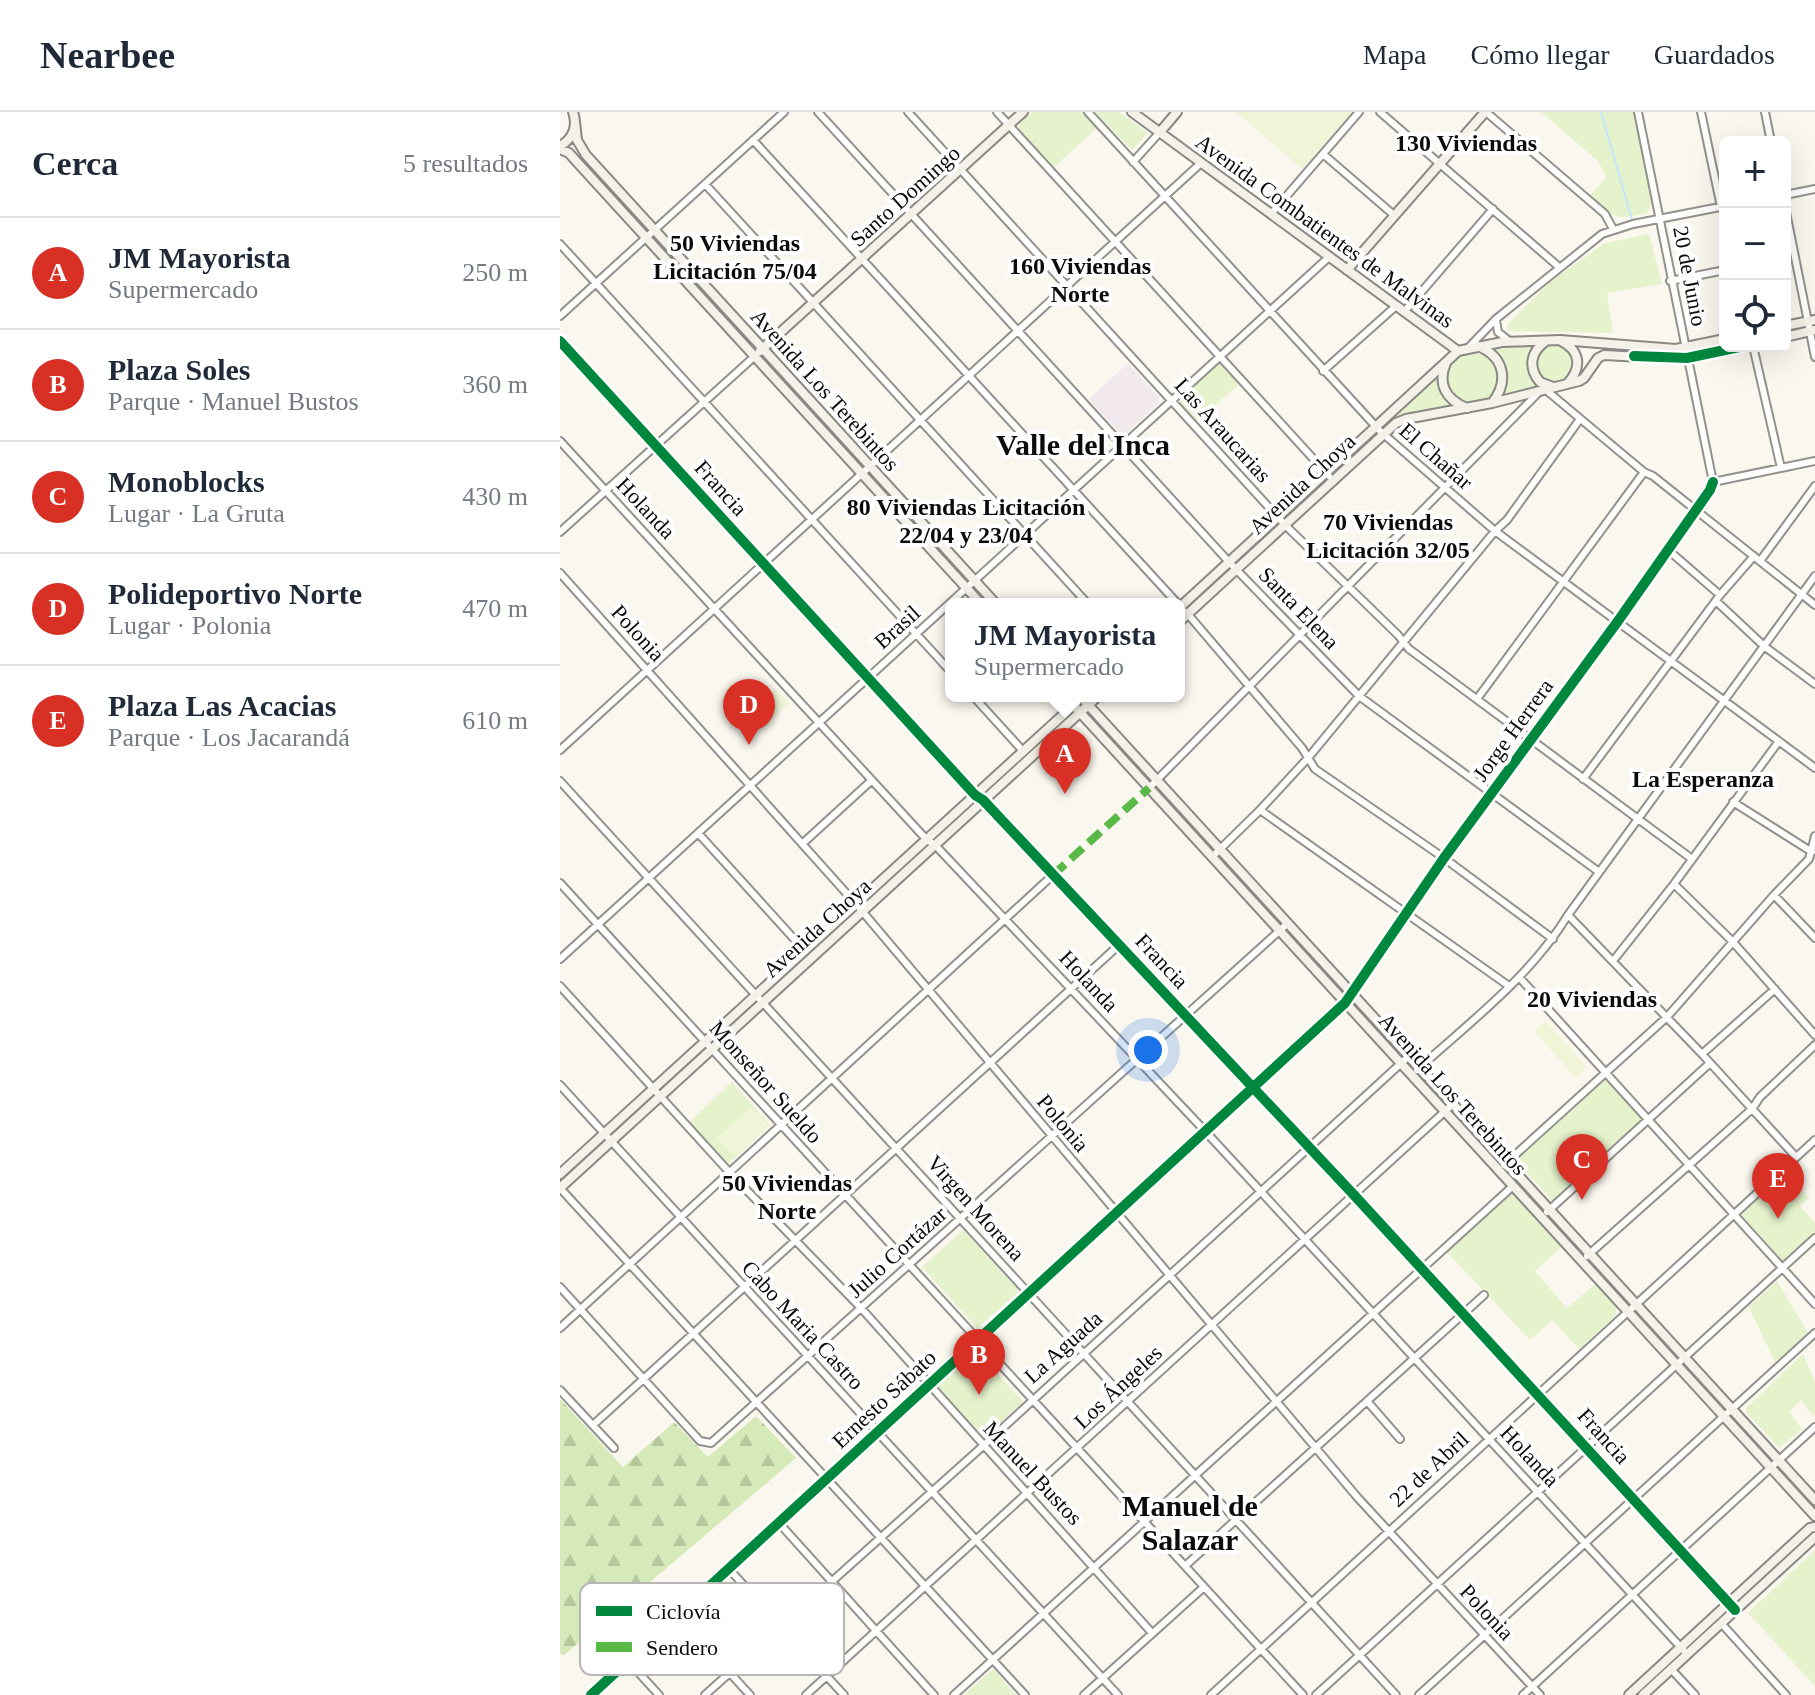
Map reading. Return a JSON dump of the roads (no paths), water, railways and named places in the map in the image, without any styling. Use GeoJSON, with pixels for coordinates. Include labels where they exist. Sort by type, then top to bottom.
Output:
{"type":"FeatureCollection","features":[{"type":"Feature","properties":{"kind":"main road","name":"Santo Domingo"},"geometry":{"type":"LineString","coordinates":[[755,356],[1023,112]]}},
{"type":"Feature","properties":{"kind":"main road","name":"Avenida Combatientes de Malvinas"},"geometry":{"type":"LineString","coordinates":[[1132,112],[1458,351]]}},
{"type":"Feature","properties":{"kind":"main road"},"geometry":{"type":"LineString","coordinates":[[1160,132],[1177,112]]}},
{"type":"Feature","properties":{"kind":"main road"},"geometry":{"type":"LineString","coordinates":[[1347,270],[1485,112]]}},
{"type":"Feature","properties":{"kind":"main road"},"geometry":{"type":"LineString","coordinates":[[560,148],[571,137],[574,116]]}},
{"type":"Feature","properties":{"kind":"main road","name":"Avenida Los Terebintos"},"geometry":{"type":"LineString","coordinates":[[574,116],[580,147],[990,598]]}},
{"type":"Feature","properties":{"kind":"main road","name":"Avenida Los Terebintos"},"geometry":{"type":"LineString","coordinates":[[560,148],[569,153],[975,598]]}},
{"type":"Feature","properties":{"kind":"main road"},"geometry":{"type":"LineString","coordinates":[[1791,326],[1812,326]]}},
{"type":"Feature","properties":{"kind":"main road"},"geometry":{"type":"LineString","coordinates":[[1791,335],[1812,326]]}},
{"type":"Feature","properties":{"kind":"main road"},"geometry":{"type":"LineString","coordinates":[[1719,340],[1684,348],[1560,340],[1474,346],[1458,351],[1447,360],[1442,371],[1444,391],[1455,403],[1468,408],[1584,378],[1598,358],[1604,355],[1687,358],[1719,351]]}},
{"type":"Feature","properties":{"kind":"main road"},"geometry":{"type":"LineString","coordinates":[[1560,340],[1574,349],[1579,363],[1574,377],[1567,384]]}},
{"type":"Feature","properties":{"kind":"main road"},"geometry":{"type":"LineString","coordinates":[[1546,341],[1534,352],[1532,368],[1546,390]]}},
{"type":"Feature","properties":{"kind":"main road"},"geometry":{"type":"LineString","coordinates":[[1474,346],[1494,355],[1504,374],[1503,384],[1492,403]]}},
{"type":"Feature","properties":{"kind":"main road","name":"Avenida Choya"},"geometry":{"type":"LineString","coordinates":[[1185,617],[1278,517],[1380,431],[1447,360]]}},
{"type":"Feature","properties":{"kind":"main road","name":"Avenida Choya"},"geometry":{"type":"LineString","coordinates":[[1380,431],[1406,419],[1468,408]]}},
{"type":"Feature","properties":{"kind":"main road","name":"Avenida Choya"},"geometry":{"type":"LineString","coordinates":[[1185,602],[1285,525],[1330,476]]}},
{"type":"Feature","properties":{"kind":"main road","name":"Avenida Los Terebintos"},"geometry":{"type":"LineString","coordinates":[[1071,702],[1815,1516]]}},
{"type":"Feature","properties":{"kind":"main road","name":"Avenida Choya"},"geometry":{"type":"LineString","coordinates":[[759,998],[805,951],[935,845],[1081,702]]}},
{"type":"Feature","properties":{"kind":"main road","name":"Avenida Los Terebintos"},"geometry":{"type":"LineString","coordinates":[[1086,702],[1815,1500]]}},
{"type":"Feature","properties":{"kind":"main road","name":"Avenida Choya"},"geometry":{"type":"LineString","coordinates":[[560,1174],[657,1092],[859,908],[926,839],[1023,751],[1077,709]]}},
{"type":"Feature","properties":{"kind":"main road","name":"Avenida Choya"},"geometry":{"type":"LineString","coordinates":[[560,1188],[612,1141],[657,1092]]}},
{"type":"Feature","properties":{"kind":"main road"},"geometry":{"type":"LineString","coordinates":[[1643,1695],[1671,1669],[1684,1651],[1815,1527]]}},
{"type":"Feature","properties":{"kind":"main road"},"geometry":{"type":"LineString","coordinates":[[1629,1695],[1721,1623],[1732,1606],[1815,1537]]}},
{"type":"Feature","properties":{"kind":"street"},"geometry":{"type":"LineString","coordinates":[[560,316],[784,112]]}},
{"type":"Feature","properties":{"kind":"street","name":"Santa Elena"},"geometry":{"type":"LineString","coordinates":[[818,112],[1233,566],[1359,696],[1599,872]]}},
{"type":"Feature","properties":{"kind":"street","name":"Las Araucarias"},"geometry":{"type":"LineString","coordinates":[[908,112],[1285,525],[1409,649],[1692,859]]}},
{"type":"Feature","properties":{"kind":"street"},"geometry":{"type":"LineString","coordinates":[[997,112],[1330,476]]}},
{"type":"Feature","properties":{"kind":"street","name":"El Chañar"},"geometry":{"type":"LineString","coordinates":[[1088,112],[1380,431],[1495,531],[1815,768]]}},
{"type":"Feature","properties":{"kind":"street"},"geometry":{"type":"LineString","coordinates":[[1271,214],[1359,112]]}},
{"type":"Feature","properties":{"kind":"street"},"geometry":{"type":"LineString","coordinates":[[1380,112],[1559,267]]}},
{"type":"Feature","properties":{"kind":"street"},"geometry":{"type":"LineString","coordinates":[[1485,112],[1605,214],[1613,229]]}},
{"type":"Feature","properties":{"kind":"street","name":"20 de Junio"},"geometry":{"type":"LineString","coordinates":[[1638,112],[1713,482]]}},
{"type":"Feature","properties":{"kind":"street"},"geometry":{"type":"LineString","coordinates":[[1701,112],[1719,190]]}},
{"type":"Feature","properties":{"kind":"street"},"geometry":{"type":"LineString","coordinates":[[1765,112],[1770,136]]}},
{"type":"Feature","properties":{"kind":"street"},"geometry":{"type":"LineString","coordinates":[[1133,162],[1160,132]]}},
{"type":"Feature","properties":{"kind":"street"},"geometry":{"type":"LineString","coordinates":[[753,140],[1172,598]]}},
{"type":"Feature","properties":{"kind":"street"},"geometry":{"type":"LineString","coordinates":[[1323,154],[1395,216]]}},
{"type":"Feature","properties":{"kind":"street"},"geometry":{"type":"LineString","coordinates":[[560,750],[1201,163]]}},
{"type":"Feature","properties":{"kind":"street"},"geometry":{"type":"LineString","coordinates":[[705,184],[1083,598]]}},
{"type":"Feature","properties":{"kind":"street"},"geometry":{"type":"LineString","coordinates":[[1791,194],[1815,189]]}},
{"type":"Feature","properties":{"kind":"street"},"geometry":{"type":"LineString","coordinates":[[1474,346],[1496,319],[1593,240],[1613,229],[1719,208]]}},
{"type":"Feature","properties":{"kind":"street"},"geometry":{"type":"LineString","coordinates":[[1785,208],[1812,326],[1815,357]]}},
{"type":"Feature","properties":{"kind":"street"},"geometry":{"type":"LineString","coordinates":[[1323,371],[1400,309],[1493,209]]}},
{"type":"Feature","properties":{"kind":"street"},"geometry":{"type":"LineString","coordinates":[[560,244],[945,665]]}},
{"type":"Feature","properties":{"kind":"street"},"geometry":{"type":"LineString","coordinates":[[1791,257],[1795,256]]}},
{"type":"Feature","properties":{"kind":"street","name":"Brasil"},"geometry":{"type":"LineString","coordinates":[[955,598],[1329,257]]}},
{"type":"Feature","properties":{"kind":"street"},"geometry":{"type":"LineString","coordinates":[[1670,281],[1719,271]]}},
{"type":"Feature","properties":{"kind":"street"},"geometry":{"type":"LineString","coordinates":[[1496,319],[1498,332],[1511,342]]}},
{"type":"Feature","properties":{"kind":"street","name":"Francia"},"geometry":{"type":"LineString","coordinates":[[560,341],[975,795],[1354,1195],[1732,1606]]}},
{"type":"Feature","properties":{"kind":"street"},"geometry":{"type":"LineString","coordinates":[[1754,352],[1781,468]]}},
{"type":"Feature","properties":{"kind":"street","name":"Santo Domingo"},"geometry":{"type":"LineString","coordinates":[[560,532],[755,356]]}},
{"type":"Feature","properties":{"kind":"street"},"geometry":{"type":"LineString","coordinates":[[1149,788],[1546,390],[1644,472],[1815,605]]}},
{"type":"Feature","properties":{"kind":"street"},"geometry":{"type":"LineString","coordinates":[[1212,857],[1308,758],[1507,520],[1580,419]]}},
{"type":"Feature","properties":{"kind":"street","name":"Holanda"},"geometry":{"type":"LineString","coordinates":[[560,441],[926,839],[1261,1191],[1684,1651]]}},
{"type":"Feature","properties":{"kind":"street"},"geometry":{"type":"LineString","coordinates":[[1713,482],[1815,461]]}},
{"type":"Feature","properties":{"kind":"street"},"geometry":{"type":"LineString","coordinates":[[1477,699],[1644,472]]}},
{"type":"Feature","properties":{"kind":"street","name":"Jorge Herrera"},"geometry":{"type":"LineString","coordinates":[[1345,1003],[1444,858],[1618,621],[1713,482]]}},
{"type":"Feature","properties":{"kind":"street"},"geometry":{"type":"LineString","coordinates":[[1583,779],[1718,598],[1757,558],[1815,486]]}},
{"type":"Feature","properties":{"kind":"street"},"geometry":{"type":"LineString","coordinates":[[1667,549],[1764,646],[1815,684]]}},
{"type":"Feature","properties":{"kind":"street","name":"Polonia"},"geometry":{"type":"LineString","coordinates":[[560,573],[859,908],[1315,1448],[1540,1695]]}},
{"type":"Feature","properties":{"kind":"street"},"geometry":{"type":"LineString","coordinates":[[1411,1075],[1519,977],[1553,939],[1815,576]]}},
{"type":"Feature","properties":{"kind":"street","name":"Brasil"},"geometry":{"type":"LineString","coordinates":[[560,959],[945,607]]}},
{"type":"Feature","properties":{"kind":"street"},"geometry":{"type":"LineString","coordinates":[[1185,611],[1315,769],[1444,858],[1553,939]]}},
{"type":"Feature","properties":{"kind":"street"},"geometry":{"type":"LineString","coordinates":[[978,702],[1023,751]]}},
{"type":"Feature","properties":{"kind":"street"},"geometry":{"type":"LineString","coordinates":[[1613,961],[1779,741]]}},
{"type":"Feature","properties":{"kind":"street"},"geometry":{"type":"LineString","coordinates":[[802,844],[872,780]]}},
{"type":"Feature","properties":{"kind":"street","name":"Virgen Morena"},"geometry":{"type":"LineString","coordinates":[[560,781],[1396,1695]]}},
{"type":"Feature","properties":{"kind":"street"},"geometry":{"type":"LineString","coordinates":[[1733,802],[1813,853]]}},
{"type":"Feature","properties":{"kind":"street"},"geometry":{"type":"LineString","coordinates":[[1260,810],[1509,986]]}},
{"type":"Feature","properties":{"kind":"street"},"geometry":{"type":"LineString","coordinates":[[698,833],[805,951]]}},
{"type":"Feature","properties":{"kind":"street"},"geometry":{"type":"LineString","coordinates":[[1499,1170],[1667,1017],[1732,941],[1809,859],[1815,836]]}},
{"type":"Feature","properties":{"kind":"street"},"geometry":{"type":"LineString","coordinates":[[560,1328],[1053,875]]}},
{"type":"Feature","properties":{"kind":"street","name":"Monseñor Sueldo"},"geometry":{"type":"LineString","coordinates":[[560,883],[1303,1695]]}},
{"type":"Feature","properties":{"kind":"street"},"geometry":{"type":"LineString","coordinates":[[1674,884],[1732,941],[1815,1035]]}},
{"type":"Feature","properties":{"kind":"street"},"geometry":{"type":"LineString","coordinates":[[1774,895],[1815,938]]}},
{"type":"Feature","properties":{"kind":"street"},"geometry":{"type":"LineString","coordinates":[[1568,915],[1796,1157]]}},
{"type":"Feature","properties":{"kind":"street","name":"Julio Cortázar"},"geometry":{"type":"LineString","coordinates":[[643,1379],[700,1441],[711,1443],[1288,923]]}},
{"type":"Feature","properties":{"kind":"street"},"geometry":{"type":"LineString","coordinates":[[593,1425],[1119,945]]}},
{"type":"Feature","properties":{"kind":"street"},"geometry":{"type":"LineString","coordinates":[[1519,977],[1815,1304]]}},
{"type":"Feature","properties":{"kind":"street","name":"Manuel Bustos"},"geometry":{"type":"LineString","coordinates":[[560,986],[730,1173],[861,1308],[1152,1633]]}},
{"type":"Feature","properties":{"kind":"street"},"geometry":{"type":"LineString","coordinates":[[1702,1054],[1775,989]]}},
{"type":"Feature","properties":{"kind":"street","name":"Ernesto Sábato"},"geometry":{"type":"LineString","coordinates":[[712,1583],[1345,1003]]}},
{"type":"Feature","properties":{"kind":"street"},"geometry":{"type":"LineString","coordinates":[[1581,1261],[1752,1109],[1760,1097],[1815,1045]]}},
{"type":"Feature","properties":{"kind":"street","name":"La Aguada"},"geometry":{"type":"LineString","coordinates":[[828,1583],[983,1446],[1409,1056]]}},
{"type":"Feature","properties":{"kind":"street"},"geometry":{"type":"LineString","coordinates":[[1542,1217],[1710,1063]]}},
{"type":"Feature","properties":{"kind":"street","name":"Cabo Maria Castro"},"geometry":{"type":"LineString","coordinates":[[560,1085],[1118,1695]]}},
{"type":"Feature","properties":{"kind":"street","name":"Los Ángeles"},"geometry":{"type":"LineString","coordinates":[[844,1660],[1453,1104]]}},
{"type":"Feature","properties":{"kind":"street","name":"22 de Abril"},"geometry":{"type":"LineString","coordinates":[[1211,1695],[1815,1140]]}},
{"type":"Feature","properties":{"kind":"street"},"geometry":{"type":"LineString","coordinates":[[954,1695],[1513,1186]]}},
{"type":"Feature","properties":{"kind":"street"},"geometry":{"type":"LineString","coordinates":[[560,1188],[1025,1695]]}},
{"type":"Feature","properties":{"kind":"street"},"geometry":{"type":"LineString","coordinates":[[1316,1695],[1815,1238]]}},
{"type":"Feature","properties":{"kind":"street"},"geometry":{"type":"LineString","coordinates":[[560,1287],[643,1379]]}},
{"type":"Feature","properties":{"kind":"street"},"geometry":{"type":"LineString","coordinates":[[1185,1566],[1484,1295]]}},
{"type":"Feature","properties":{"kind":"street"},"geometry":{"type":"LineString","coordinates":[[1419,1695],[1815,1333]]}},
{"type":"Feature","properties":{"kind":"street"},"geometry":{"type":"LineString","coordinates":[[560,1390],[614,1448]]}},
{"type":"Feature","properties":{"kind":"street"},"geometry":{"type":"LineString","coordinates":[[1367,1401],[1400,1439]]}},
{"type":"Feature","properties":{"kind":"street"},"geometry":{"type":"LineString","coordinates":[[1523,1695],[1815,1427]]}},
{"type":"Feature","properties":{"kind":"street"},"geometry":{"type":"LineString","coordinates":[[779,1523],[834,1583]]}},
{"type":"Feature","properties":{"kind":"street"},"geometry":{"type":"LineString","coordinates":[[728,1568],[741,1583]]}},
{"type":"Feature","properties":{"kind":"street"},"geometry":{"type":"LineString","coordinates":[[1084,1695],[1204,1587]]}},
{"type":"Feature","properties":{"kind":"street"},"geometry":{"type":"LineString","coordinates":[[844,1594],[934,1695]]}},
{"type":"Feature","properties":{"kind":"street"},"geometry":{"type":"LineString","coordinates":[[1721,1623],[1786,1695]]}},
{"type":"Feature","properties":{"kind":"street"},"geometry":{"type":"LineString","coordinates":[[1671,1669],[1695,1695]]}},
{"type":"Feature","properties":{"kind":"street","name":"Ernesto Sábato"},"geometry":{"type":"LineString","coordinates":[[591,1695],[613,1675]]}},
{"type":"Feature","properties":{"kind":"street"},"geometry":{"type":"LineString","coordinates":[[641,1675],[659,1695]]}},
{"type":"Feature","properties":{"kind":"street","name":"La Aguada"},"geometry":{"type":"LineString","coordinates":[[705,1695],[728,1675]]}},
{"type":"Feature","properties":{"kind":"street"},"geometry":{"type":"LineString","coordinates":[[732,1675],[750,1695]]}},
{"type":"Feature","properties":{"kind":"street"},"geometry":{"type":"LineString","coordinates":[[827,1676],[844,1695]]}},
{"type":"Feature","properties":{"kind":"street","name":"Los Ángeles"},"geometry":{"type":"LineString","coordinates":[[806,1695],[827,1676]]}},
{"type":"Feature","properties":{"kind":"waterway"},"geometry":{"type":"LineString","coordinates":[[1601,112],[1633,223]]}},
{"type":"Feature","properties":{"kind":"place","name":"Polideportivo Norte"},"geometry":{"type":"Point","coordinates":[749,745]}},
{"type":"Feature","properties":{"kind":"place","name":"JM Mayorista"},"geometry":{"type":"Point","coordinates":[1065,794]}},
{"type":"Feature","properties":{"kind":"place","name":"Monoblocks"},"geometry":{"type":"Point","coordinates":[1582,1200]}},
{"type":"Feature","properties":{"kind":"place","name":"Plaza Las Acacias"},"geometry":{"type":"Point","coordinates":[1778,1219]}},
{"type":"Feature","properties":{"kind":"place","name":"Plaza Soles"},"geometry":{"type":"Point","coordinates":[979,1395]}},
{"type":"Feature","properties":{"kind":"district","name":"130 Viviendas"},"geometry":{"type":"Point","coordinates":[1466,143]}},
{"type":"Feature","properties":{"kind":"district","name":"50 Viviendas Licitación 75/04"},"geometry":{"type":"Point","coordinates":[735,257]}},
{"type":"Feature","properties":{"kind":"district","name":"160 Viviendas Norte"},"geometry":{"type":"Point","coordinates":[1080,280]}},
{"type":"Feature","properties":{"kind":"district","name":"Valle del Inca"},"geometry":{"type":"Point","coordinates":[1083,444]}},
{"type":"Feature","properties":{"kind":"district","name":"80 Viviendas Licitación 22/04 y 23/04"},"geometry":{"type":"Point","coordinates":[966,521]}},
{"type":"Feature","properties":{"kind":"district","name":"70 Viviendas Licitación 32/05"},"geometry":{"type":"Point","coordinates":[1388,536]}},
{"type":"Feature","properties":{"kind":"district","name":"La Esperanza"},"geometry":{"type":"Point","coordinates":[1703,779]}},
{"type":"Feature","properties":{"kind":"district","name":"20 Viviendas"},"geometry":{"type":"Point","coordinates":[1592,999]}},
{"type":"Feature","properties":{"kind":"district","name":"50 Viviendas Norte"},"geometry":{"type":"Point","coordinates":[787,1197]}},
{"type":"Feature","properties":{"kind":"district","name":"Manuel de Salazar"},"geometry":{"type":"Point","coordinates":[1190,1522]}}]}
